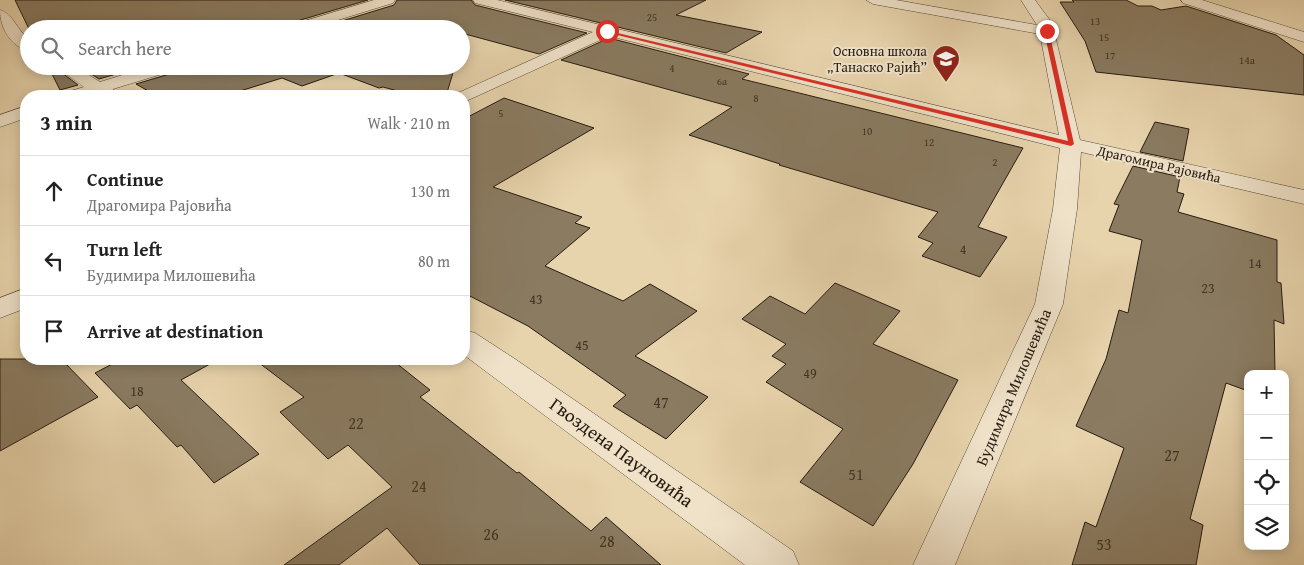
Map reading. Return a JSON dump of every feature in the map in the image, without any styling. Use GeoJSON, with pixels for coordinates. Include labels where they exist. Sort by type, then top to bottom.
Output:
{"type":"FeatureCollection","features":[{"type":"Feature","properties":{"kind":"street"},"geometry":{"type":"LineString","coordinates":[[322,20],[388,0]]}},
{"type":"Feature","properties":{"kind":"street","name":"Драгомира Рајовића"},"geometry":{"type":"LineString","coordinates":[[480,0],[1071,144],[1304,197]]}},
{"type":"Feature","properties":{"kind":"street"},"geometry":{"type":"LineString","coordinates":[[873,0],[1047,31]]}},
{"type":"Feature","properties":{"kind":"street","name":"Будимира Милошевића"},"geometry":{"type":"LineString","coordinates":[[934,565],[1049,304],[1065,209],[1071,144],[1047,31],[1042,19],[1028,0]]}},
{"type":"Feature","properties":{"kind":"street"},"geometry":{"type":"LineString","coordinates":[[1188,0],[1304,37]]}},
{"type":"Feature","properties":{"kind":"street"},"geometry":{"type":"LineString","coordinates":[[0,14],[20,40]]}},
{"type":"Feature","properties":{"kind":"street"},"geometry":{"type":"LineString","coordinates":[[470,94],[607,31]]}},
{"type":"Feature","properties":{"kind":"street"},"geometry":{"type":"LineString","coordinates":[[78,75],[102,90]]}},
{"type":"Feature","properties":{"kind":"street"},"geometry":{"type":"LineString","coordinates":[[110,90],[147,75]]}},
{"type":"Feature","properties":{"kind":"street"},"geometry":{"type":"LineString","coordinates":[[0,121],[20,114]]}},
{"type":"Feature","properties":{"kind":"street"},"geometry":{"type":"LineString","coordinates":[[0,309],[20,300]]}},
{"type":"Feature","properties":{"kind":"street","name":"Гвоздена Пауновића"},"geometry":{"type":"LineString","coordinates":[[470,344],[778,565]]}},
{"type":"Feature","properties":{"kind":"building"},"geometry":{"type":"Polygon","coordinates":[[[15,0],[368,0],[300,20],[25,20],[15,0]]]}},
{"type":"Feature","properties":{"kind":"building"},"geometry":{"type":"Polygon","coordinates":[[[397,0],[471,0],[475,5],[587,33],[539,54],[470,35],[470,20],[345,20],[394,5],[397,0]]]}},
{"type":"Feature","properties":{"kind":"building"},"geometry":{"type":"Polygon","coordinates":[[[505,0],[706,0],[676,15],[762,32],[726,53],[505,0]]]}},
{"type":"Feature","properties":{"kind":"building"},"geometry":{"type":"Polygon","coordinates":[[[1072,0],[1126,0],[1138,6],[1152,6],[1161,10],[1186,6],[1276,35],[1304,55],[1304,95],[1096,72],[1085,41],[1060,2],[1074,2],[1072,0]]]}},
{"type":"Feature","properties":{"kind":"building"},"geometry":{"type":"Polygon","coordinates":[[[609,38],[749,74],[742,79],[1023,148],[978,227],[1007,237],[980,277],[922,256],[933,243],[918,237],[938,212],[779,165],[689,135],[732,107],[561,60],[609,38]]]}},
{"type":"Feature","properties":{"kind":"building"},"geometry":{"type":"Polygon","coordinates":[[[52,75],[65,75],[78,85],[60,90],[52,75]]]}},
{"type":"Feature","properties":{"kind":"building"},"geometry":{"type":"Polygon","coordinates":[[[93,75],[113,75],[99,79],[93,75]]]}},
{"type":"Feature","properties":{"kind":"building"},"geometry":{"type":"Polygon","coordinates":[[[166,75],[333,75],[302,86],[282,78],[243,90],[146,90],[136,84],[166,75]]]}},
{"type":"Feature","properties":{"kind":"building"},"geometry":{"type":"Polygon","coordinates":[[[344,75],[452,75],[448,90],[394,90],[383,87],[379,88],[344,75]]]}},
{"type":"Feature","properties":{"kind":"building"},"geometry":{"type":"Polygon","coordinates":[[[504,98],[594,128],[493,187],[582,217],[575,223],[590,228],[545,266],[623,301],[650,284],[697,311],[635,356],[708,397],[666,439],[613,406],[626,395],[528,326],[470,296],[470,116],[504,98]]]}},
{"type":"Feature","properties":{"kind":"building"},"geometry":{"type":"Polygon","coordinates":[[[1155,122],[1189,129],[1183,161],[1140,152],[1155,122]]]}},
{"type":"Feature","properties":{"kind":"building"},"geometry":{"type":"Polygon","coordinates":[[[1133,166],[1180,177],[1177,192],[1184,194],[1178,212],[1277,240],[1277,282],[1281,283],[1284,324],[1274,320],[1275,370],[1244,370],[1244,390],[1226,383],[1190,519],[1203,525],[1196,565],[1072,565],[1085,522],[1096,527],[1124,448],[1076,426],[1106,359],[1119,310],[1128,313],[1142,240],[1109,231],[1119,205],[1114,204],[1133,166]]]}},
{"type":"Feature","properties":{"kind":"building"},"geometry":{"type":"Polygon","coordinates":[[[835,283],[900,311],[873,344],[958,380],[913,464],[873,526],[800,482],[843,429],[766,382],[786,364],[772,356],[786,344],[742,319],[770,296],[805,314],[835,283]]]}},
{"type":"Feature","properties":{"kind":"building"},"geometry":{"type":"Polygon","coordinates":[[[0,359],[20,359],[20,365],[67,365],[98,397],[0,451],[0,359]]]}},
{"type":"Feature","properties":{"kind":"building"},"geometry":{"type":"Polygon","coordinates":[[[110,365],[208,365],[181,380],[259,454],[214,483],[181,445],[177,447],[137,405],[130,409],[95,373],[110,365]]]}},
{"type":"Feature","properties":{"kind":"building"},"geometry":{"type":"Polygon","coordinates":[[[262,365],[399,365],[430,390],[420,397],[517,473],[519,472],[591,531],[606,517],[661,565],[420,565],[387,528],[339,565],[284,565],[392,487],[348,445],[328,459],[280,412],[304,397],[262,365]]]}},
{"type":"Feature","properties":{"kind":"place","name":"Основна школа „Танаско Рајић”"},"geometry":{"type":"Point","coordinates":[946,83]}},
{"type":"Feature","properties":{"kind":"route"},"geometry":{"type":"LineString","coordinates":[[607,31],[1071,144],[1047,31]]}}]}
